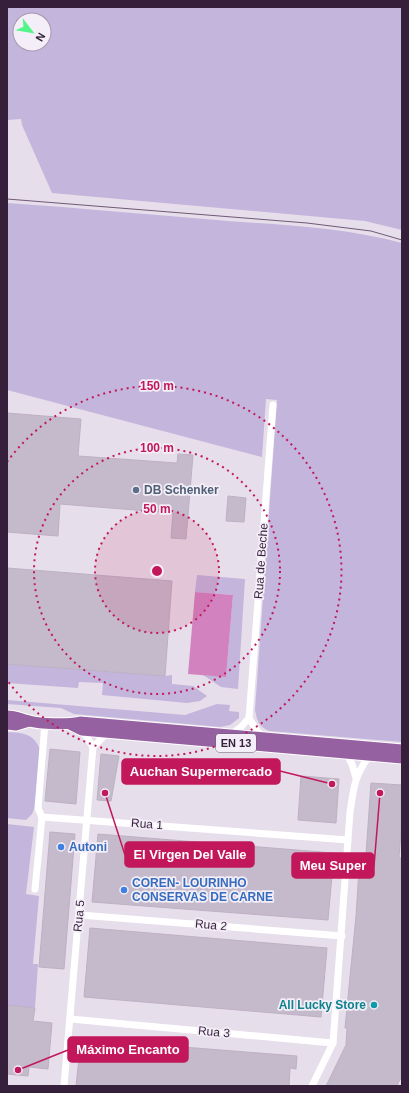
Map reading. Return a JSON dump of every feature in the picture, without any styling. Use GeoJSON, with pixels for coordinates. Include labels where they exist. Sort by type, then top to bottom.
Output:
{"type":"FeatureCollection","features":[{"type":"Feature","properties":{"kind":"main road","name":"EN 13"},"geometry":{"type":"LineString","coordinates":[[7,716],[45,723],[70,724],[80,722],[402,750]]}},
{"type":"Feature","properties":{"kind":"main road","name":"EN 13"},"geometry":{"type":"LineString","coordinates":[[7,724],[16,725],[29,721]]}},
{"type":"Feature","properties":{"kind":"main road","name":"EN 13"},"geometry":{"type":"LineString","coordinates":[[70,724],[82,730],[402,758]]}},
{"type":"Feature","properties":{"kind":"main road"},"geometry":{"type":"LineString","coordinates":[[370,755],[379,752],[402,753]]}},
{"type":"Feature","properties":{"kind":"street","name":"Rua de Beche"},"geometry":{"type":"LineString","coordinates":[[249,718],[273,405]]}},
{"type":"Feature","properties":{"kind":"street"},"geometry":{"type":"LineString","coordinates":[[231,735],[249,718],[264,738]]}},
{"type":"Feature","properties":{"kind":"street"},"geometry":{"type":"LineString","coordinates":[[35,889],[42,817],[38,808],[45,723]]}},
{"type":"Feature","properties":{"kind":"street"},"geometry":{"type":"LineString","coordinates":[[82,730],[93,747],[108,732]]}},
{"type":"Feature","properties":{"kind":"street","name":"Rua 5"},"geometry":{"type":"LineString","coordinates":[[64,1086],[80,915],[86,820],[93,747]]}},
{"type":"Feature","properties":{"kind":"street"},"geometry":{"type":"LineString","coordinates":[[346,753],[352,764],[356,778]]}},
{"type":"Feature","properties":{"kind":"street"},"geometry":{"type":"LineString","coordinates":[[312,1086],[333,1043],[350,812],[356,778],[362,765],[370,755]]}},
{"type":"Feature","properties":{"kind":"street","name":"Rua 1"},"geometry":{"type":"LineString","coordinates":[[42,817],[348,840]]}},
{"type":"Feature","properties":{"kind":"street","name":"Rua 2"},"geometry":{"type":"LineString","coordinates":[[80,915],[342,936]]}},
{"type":"Feature","properties":{"kind":"street","name":"Rua 3"},"geometry":{"type":"LineString","coordinates":[[70,1019],[333,1043]]}},
{"type":"Feature","properties":{"kind":"shaded area"},"geometry":{"type":"Polygon","coordinates":[[[7,7],[402,7],[402,230],[365,221],[52,193],[22,125],[21,119],[7,120],[7,7]]]}},
{"type":"Feature","properties":{"kind":"shaded area"},"geometry":{"type":"Polygon","coordinates":[[[7,203],[316,228],[359,234],[402,243],[402,742],[269,731],[262,727],[257,720],[255,710],[277,400],[266,399],[262,457],[7,390],[7,203]]]}},
{"type":"Feature","properties":{"kind":"shaded area"},"geometry":{"type":"Polygon","coordinates":[[[197,575],[245,579],[238,689],[221,687],[203,675],[226,676],[233,595],[195,592],[197,575]]]}},
{"type":"Feature","properties":{"kind":"shaded area"},"geometry":{"type":"Polygon","coordinates":[[[195,592],[233,595],[226,677],[188,674],[195,592]]]}},
{"type":"Feature","properties":{"kind":"shaded area"},"geometry":{"type":"Polygon","coordinates":[[[7,664],[165,676],[172,675],[172,684],[193,686],[207,696],[200,701],[187,703],[102,695],[103,683],[79,682],[78,688],[7,683],[7,664]]]}},
{"type":"Feature","properties":{"kind":"shaded area"},"geometry":{"type":"Polygon","coordinates":[[[7,700],[185,715],[217,704],[230,705],[229,711],[239,712],[239,718],[230,725],[220,727],[74,714],[61,708],[7,704],[7,700]]]}},
{"type":"Feature","properties":{"kind":"shaded area"},"geometry":{"type":"Polygon","coordinates":[[[7,732],[18,733],[31,737],[40,749],[35,807],[32,814],[26,820],[7,818],[7,732]]]}},
{"type":"Feature","properties":{"kind":"shaded area"},"geometry":{"type":"Polygon","coordinates":[[[7,824],[34,827],[26,894],[39,896],[33,964],[38,964],[35,1008],[7,1005],[7,824]]]}},
{"type":"Feature","properties":{"kind":"building"},"geometry":{"type":"Polygon","coordinates":[[[7,413],[81,419],[78,456],[177,463],[178,454],[193,455],[186,539],[171,538],[173,513],[60,504],[58,536],[7,532],[7,413]]]}},
{"type":"Feature","properties":{"kind":"building"},"geometry":{"type":"Polygon","coordinates":[[[228,496],[246,498],[244,522],[226,521],[228,496]]]}},
{"type":"Feature","properties":{"kind":"building"},"geometry":{"type":"Polygon","coordinates":[[[7,568],[172,581],[165,676],[7,664],[7,568]]]}},
{"type":"Feature","properties":{"kind":"building"},"geometry":{"type":"Polygon","coordinates":[[[50,749],[80,752],[76,804],[45,801],[50,749]]]}},
{"type":"Feature","properties":{"kind":"building"},"geometry":{"type":"Polygon","coordinates":[[[101,754],[119,756],[111,801],[97,800],[101,754]]]}},
{"type":"Feature","properties":{"kind":"building"},"geometry":{"type":"Polygon","coordinates":[[[301,776],[339,779],[336,823],[298,820],[301,776]]]}},
{"type":"Feature","properties":{"kind":"building"},"geometry":{"type":"Polygon","coordinates":[[[371,783],[402,785],[402,820],[399,857],[402,859],[402,1080],[400,1079],[397,1086],[326,1086],[346,1045],[347,1028],[345,1028],[356,916],[360,854],[366,854],[371,783]]]}},
{"type":"Feature","properties":{"kind":"building"},"geometry":{"type":"Polygon","coordinates":[[[50,832],[75,834],[64,969],[39,967],[50,832]]]}},
{"type":"Feature","properties":{"kind":"building"},"geometry":{"type":"Polygon","coordinates":[[[98,834],[334,853],[328,920],[92,902],[98,834]]]}},
{"type":"Feature","properties":{"kind":"building"},"geometry":{"type":"Polygon","coordinates":[[[90,928],[327,948],[321,1017],[84,997],[90,928]]]}},
{"type":"Feature","properties":{"kind":"building"},"geometry":{"type":"Polygon","coordinates":[[[7,1005],[35,1008],[33,1021],[52,1023],[48,1069],[29,1067],[28,1076],[7,1074],[7,1005]]]}},
{"type":"Feature","properties":{"kind":"building"},"geometry":{"type":"Polygon","coordinates":[[[81,1039],[297,1056],[296,1069],[290,1068],[289,1086],[76,1086],[81,1039]]]}},
{"type":"Feature","properties":{"kind":"tram line"},"geometry":{"type":"LineString","coordinates":[[7,199],[307,223],[371,231],[402,240]]}},
{"type":"Feature","properties":{"kind":"place","name":"DB Schenker"},"geometry":{"type":"Point","coordinates":[136,490]}},
{"type":"Feature","properties":{"kind":"place","name":"Auchan Supermercado"},"geometry":{"type":"Point","coordinates":[332,784]}},
{"type":"Feature","properties":{"kind":"place","name":"El Virgen Del Valle"},"geometry":{"type":"Point","coordinates":[105,793]}},
{"type":"Feature","properties":{"kind":"place","name":"Meu Super"},"geometry":{"type":"Point","coordinates":[380,793]}},
{"type":"Feature","properties":{"kind":"place","name":"Autoni"},"geometry":{"type":"Point","coordinates":[61,847]}},
{"type":"Feature","properties":{"kind":"place","name":"COREN- LOURINHO CONSERVAS DE CARNE"},"geometry":{"type":"Point","coordinates":[124,890]}},
{"type":"Feature","properties":{"kind":"place","name":"All Lucky Store"},"geometry":{"type":"Point","coordinates":[374,1005]}},
{"type":"Feature","properties":{"kind":"place","name":"Máximo Encanto"},"geometry":{"type":"Point","coordinates":[18,1070]}}]}
